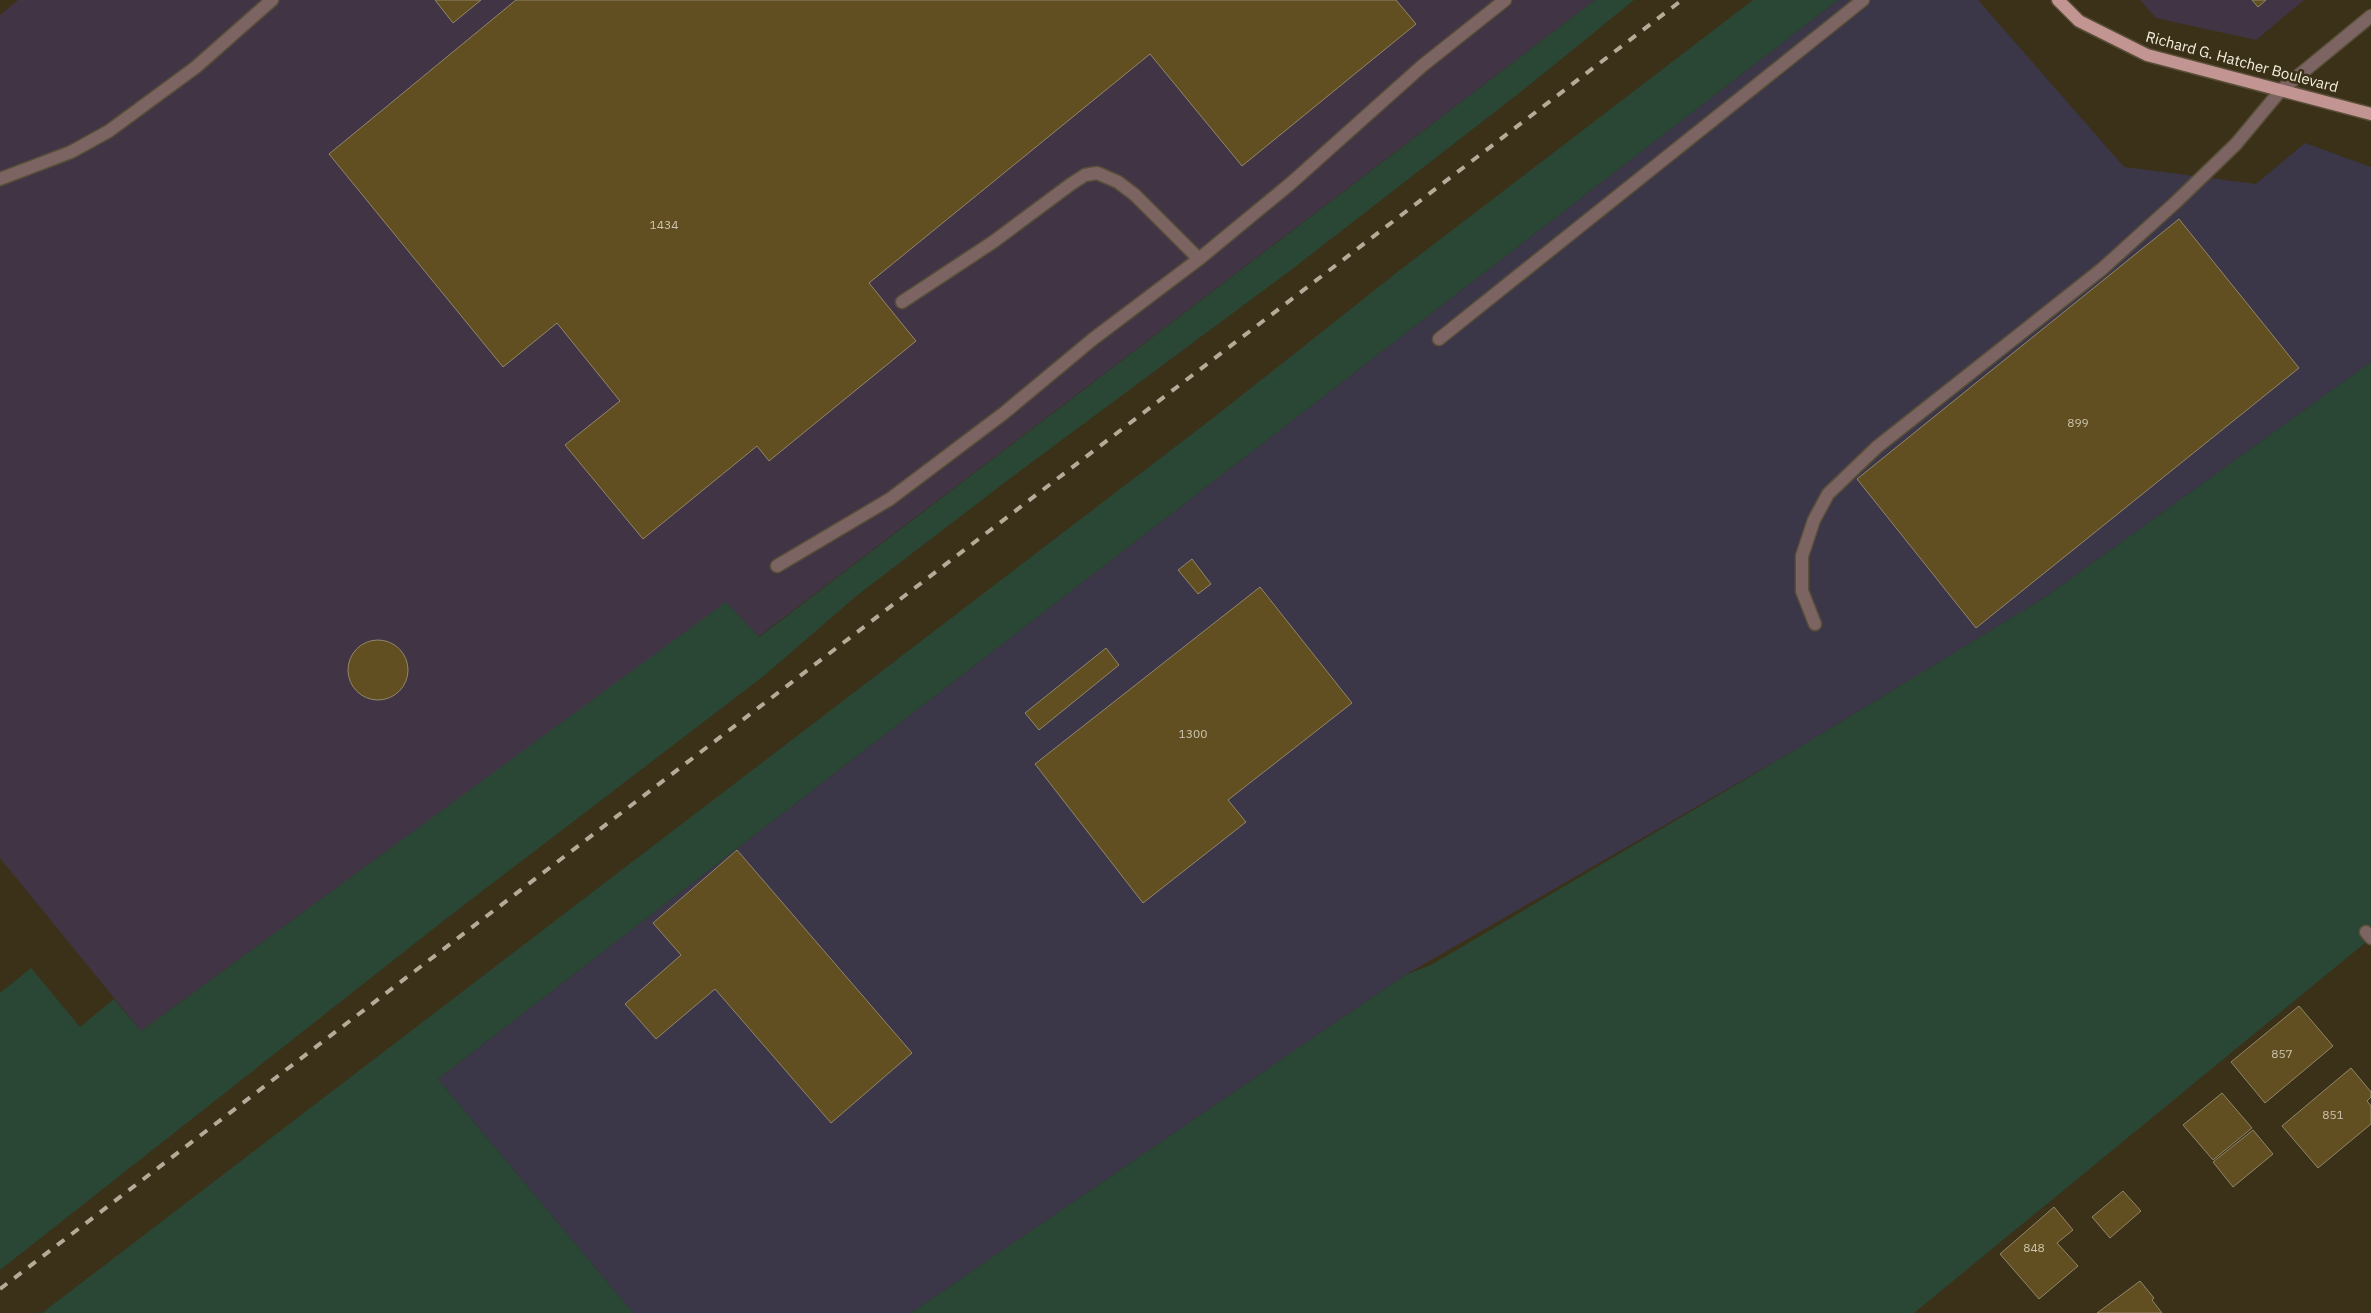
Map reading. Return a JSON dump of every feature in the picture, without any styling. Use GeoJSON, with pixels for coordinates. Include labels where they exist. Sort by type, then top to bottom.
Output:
{"type":"FeatureCollection","features":[{"type":"Feature","properties":{"kind":"main road","name":"Richard G. Hatcher Boulevard"},"geometry":{"type":"LineString","coordinates":[[2058,0],[2080,21],[2147,55],[2371,114]]}},
{"type":"Feature","properties":{"kind":"street"},"geometry":{"type":"LineString","coordinates":[[0,179],[71,152],[109,131],[196,67],[272,0]]}},
{"type":"Feature","properties":{"kind":"street"},"geometry":{"type":"LineString","coordinates":[[777,566],[890,499],[1004,413],[1093,339],[1199,259],[1290,184],[1422,66],[1505,0]]}},
{"type":"Feature","properties":{"kind":"street"},"geometry":{"type":"LineString","coordinates":[[1439,339],[1863,0]]}},
{"type":"Feature","properties":{"kind":"street"},"geometry":{"type":"LineString","coordinates":[[1815,624],[1802,591],[1802,556],[1814,520],[1828,494],[1877,447],[2102,268],[2169,209],[2236,144],[2281,90],[2371,16]]}},
{"type":"Feature","properties":{"kind":"street"},"geometry":{"type":"LineString","coordinates":[[902,302],[993,242],[1071,184],[1085,175],[1097,173],[1118,182],[1134,195],[1199,259]]}},
{"type":"Feature","properties":{"kind":"shaded area"},"geometry":{"type":"Polygon","coordinates":[[[18,0],[1595,0],[758,637],[726,603],[141,1031],[0,858],[0,15],[18,0]]]}},
{"type":"Feature","properties":{"kind":"shaded area"},"geometry":{"type":"Polygon","coordinates":[[[1838,0],[1978,0],[2124,167],[2256,184],[2305,143],[2371,167],[2371,362],[2044,598],[1795,750],[1405,975],[911,1313],[633,1313],[438,1079],[1838,0]]]}},
{"type":"Feature","properties":{"kind":"shaded area"},"geometry":{"type":"Polygon","coordinates":[[[2140,0],[2304,0],[2256,40],[2156,18],[2140,0]]]}},
{"type":"Feature","properties":{"kind":"green space"},"geometry":{"type":"Polygon","coordinates":[[[1595,0],[1634,0],[1527,87],[1291,270],[1012,477],[855,597],[765,675],[447,918],[0,1270],[0,993],[31,968],[80,1027],[114,999],[141,1031],[726,602],[759,637],[1595,0]]]}},
{"type":"Feature","properties":{"kind":"green space"},"geometry":{"type":"Polygon","coordinates":[[[1753,0],[1838,0],[438,1079],[633,1313],[42,1313],[1213,418],[1400,270],[1753,0]]]}},
{"type":"Feature","properties":{"kind":"green space"},"geometry":{"type":"Polygon","coordinates":[[[2371,362],[2371,938],[1914,1313],[911,1313],[1405,975],[1431,965],[1795,750],[2044,598],[2371,362]]]}},
{"type":"Feature","properties":{"kind":"building"},"geometry":{"type":"Polygon","coordinates":[[[435,0],[481,0],[453,23],[435,0]]]}},
{"type":"Feature","properties":{"kind":"building"},"geometry":{"type":"Polygon","coordinates":[[[516,0],[1396,0],[1416,24],[1242,166],[1150,54],[869,283],[916,341],[769,461],[757,446],[643,539],[565,445],[620,401],[557,323],[503,367],[329,154],[516,0]]]}},
{"type":"Feature","properties":{"kind":"building"},"geometry":{"type":"Polygon","coordinates":[[[2252,0],[2266,0],[2258,7],[2252,0]]]}},
{"type":"Feature","properties":{"kind":"building"},"geometry":{"type":"Polygon","coordinates":[[[2179,219],[2299,368],[1976,628],[1857,479],[2179,219]]]}},
{"type":"Feature","properties":{"kind":"building"},"geometry":{"type":"Polygon","coordinates":[[[1192,559],[1211,584],[1198,594],[1178,570],[1192,559]]]}},
{"type":"Feature","properties":{"kind":"building"},"geometry":{"type":"Polygon","coordinates":[[[1260,587],[1352,703],[1228,800],[1246,822],[1143,903],[1035,764],[1260,587]]]}},
{"type":"Feature","properties":{"kind":"building"},"geometry":{"type":"Polygon","coordinates":[[[372,640],[384,640],[400,648],[406,658],[408,670],[406,682],[400,692],[384,700],[372,700],[356,692],[348,676],[348,664],[356,648],[372,640]]]}},
{"type":"Feature","properties":{"kind":"building"},"geometry":{"type":"Polygon","coordinates":[[[1106,648],[1119,665],[1039,730],[1025,713],[1106,648]]]}},
{"type":"Feature","properties":{"kind":"building"},"geometry":{"type":"Polygon","coordinates":[[[737,850],[912,1053],[831,1123],[715,989],[656,1039],[625,1004],[681,955],[653,923],[737,850]]]}},
{"type":"Feature","properties":{"kind":"building"},"geometry":{"type":"Polygon","coordinates":[[[2299,1006],[2333,1046],[2265,1103],[2231,1062],[2299,1006]]]}},
{"type":"Feature","properties":{"kind":"building"},"geometry":{"type":"Polygon","coordinates":[[[2351,1068],[2371,1092],[2371,1097],[2367,1101],[2371,1106],[2371,1124],[2318,1168],[2282,1126],[2351,1068]]]}},
{"type":"Feature","properties":{"kind":"building"},"geometry":{"type":"Polygon","coordinates":[[[2222,1093],[2252,1128],[2213,1160],[2183,1125],[2222,1093]]]}},
{"type":"Feature","properties":{"kind":"building"},"geometry":{"type":"Polygon","coordinates":[[[2253,1130],[2273,1154],[2233,1187],[2213,1162],[2253,1130]]]}},
{"type":"Feature","properties":{"kind":"building"},"geometry":{"type":"Polygon","coordinates":[[[2123,1191],[2141,1211],[2110,1238],[2092,1217],[2123,1191]]]}},
{"type":"Feature","properties":{"kind":"building"},"geometry":{"type":"Polygon","coordinates":[[[2054,1207],[2073,1230],[2057,1243],[2078,1266],[2039,1299],[2000,1254],[2054,1207]]]}},
{"type":"Feature","properties":{"kind":"building"},"geometry":{"type":"Polygon","coordinates":[[[2140,1281],[2154,1298],[2152,1300],[2162,1313],[2097,1313],[2140,1281]]]}},
{"type":"Feature","properties":{"kind":"railway"},"geometry":{"type":"LineString","coordinates":[[0,1289],[1682,0]]}}]}
